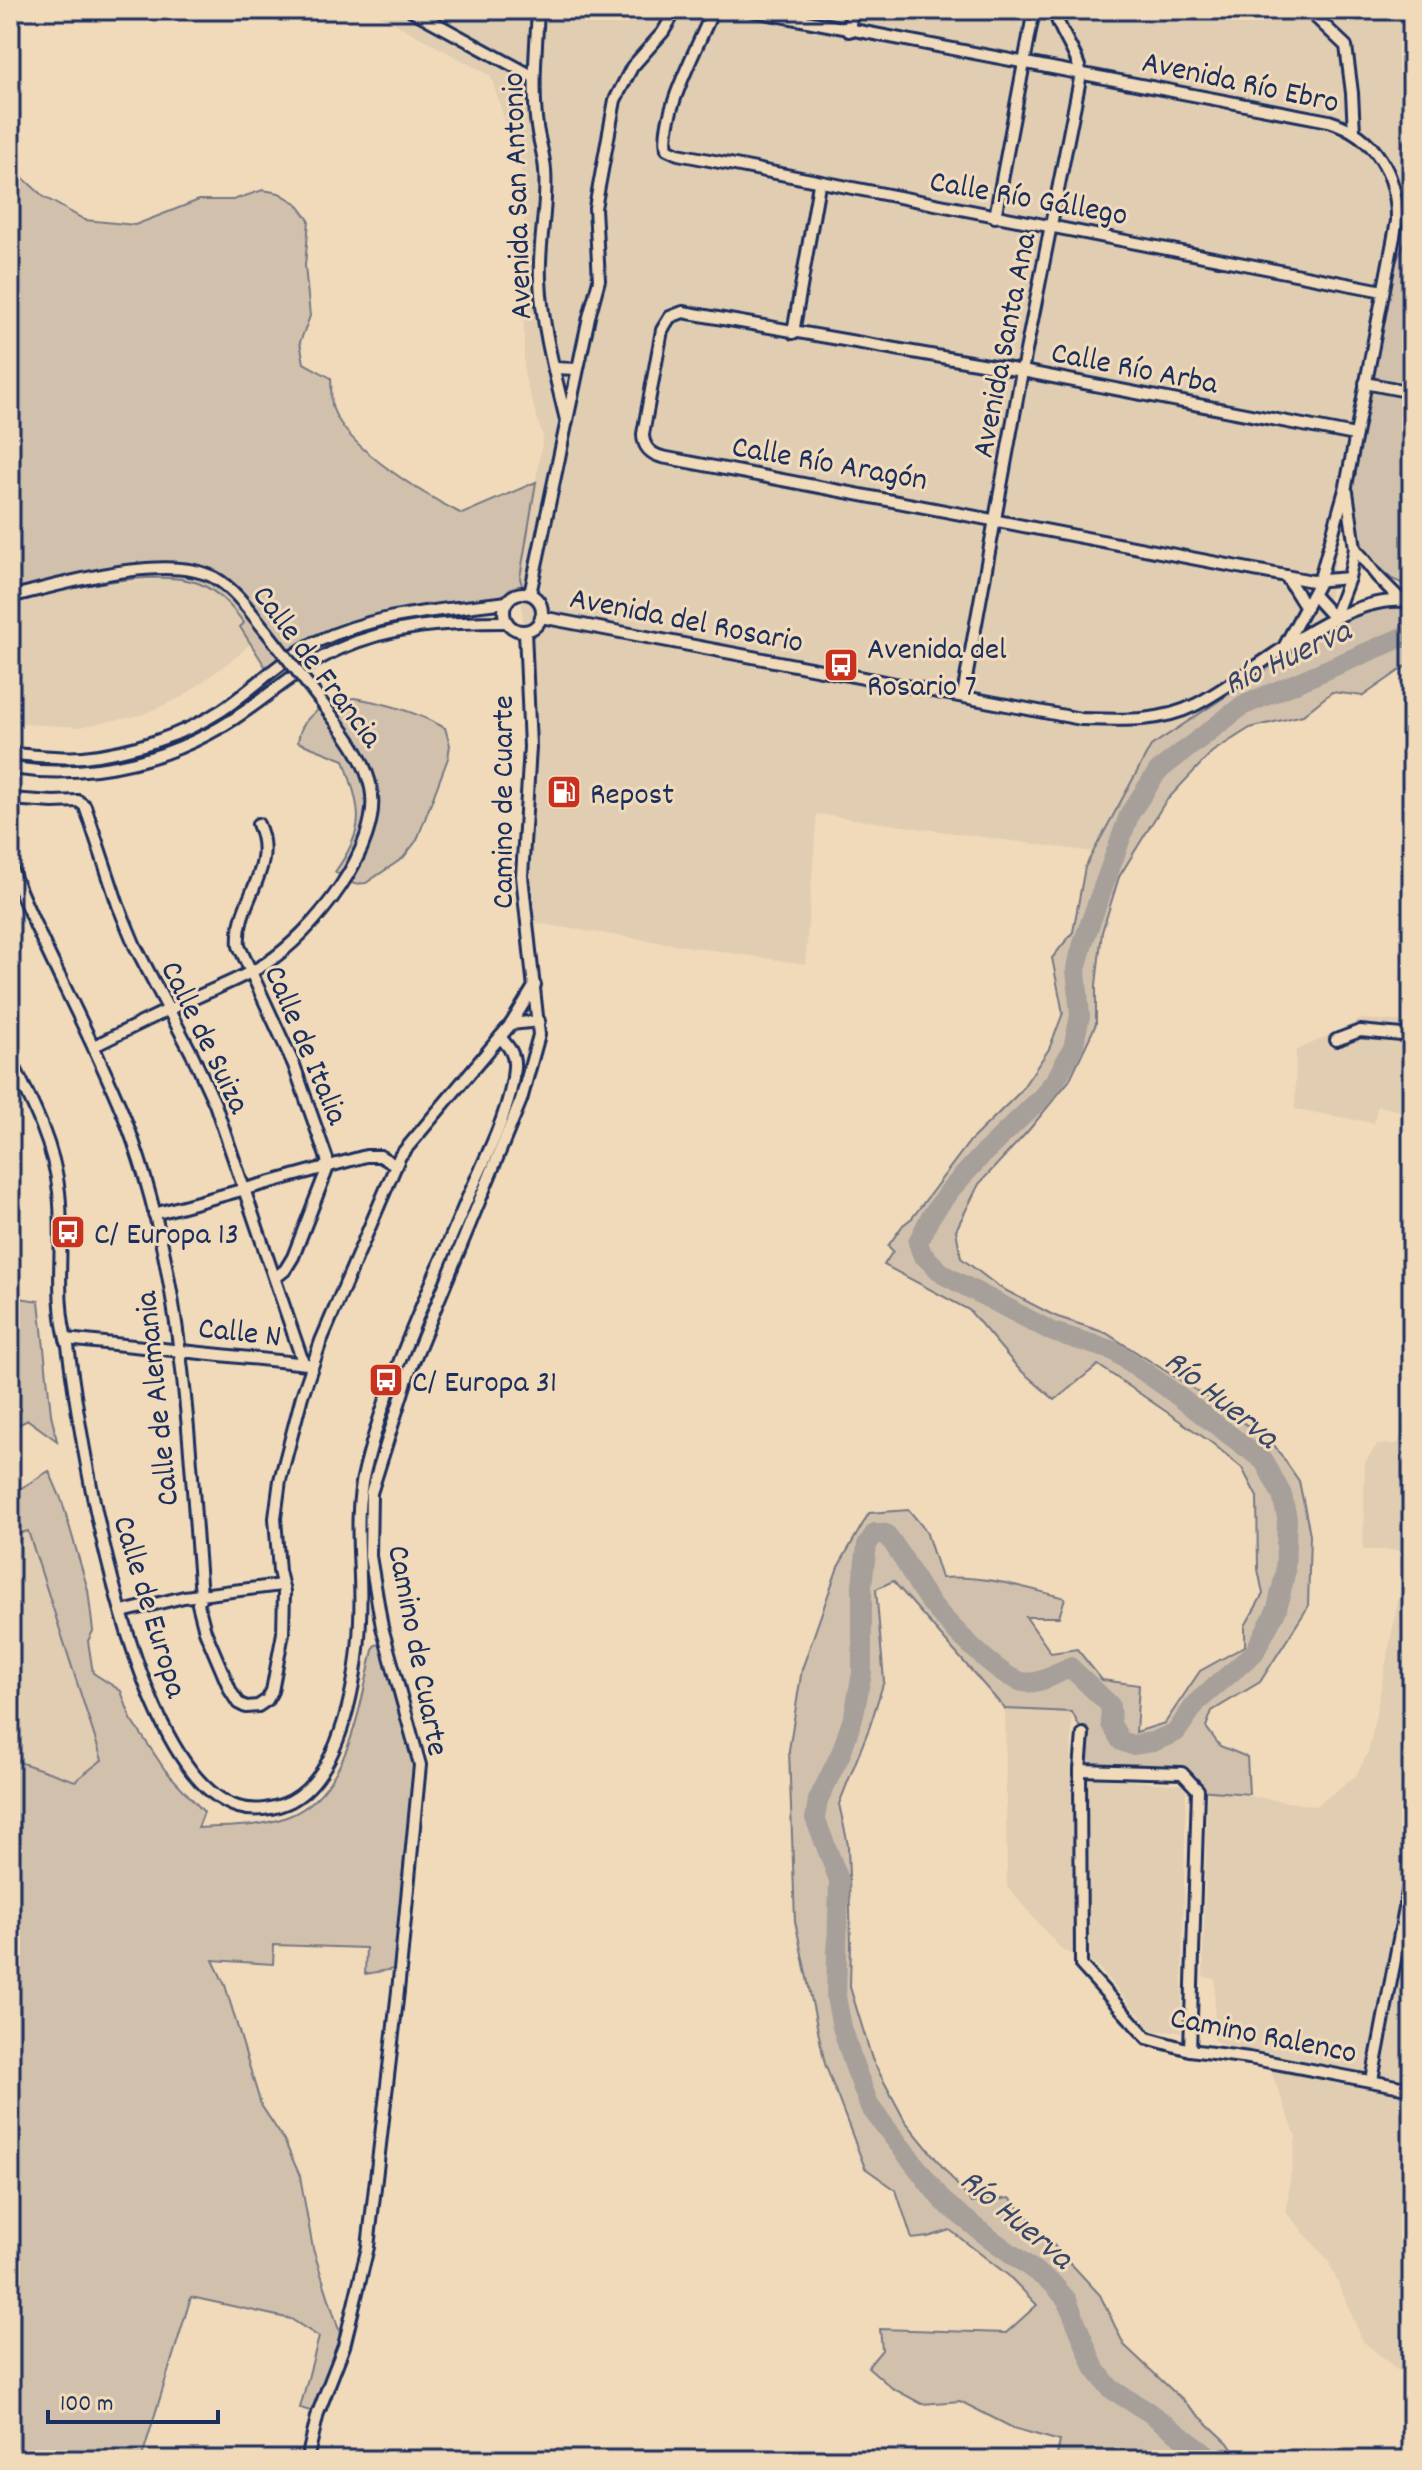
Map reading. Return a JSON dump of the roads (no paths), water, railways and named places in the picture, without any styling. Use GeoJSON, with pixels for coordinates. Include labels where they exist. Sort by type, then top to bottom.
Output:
{"type":"FeatureCollection","features":[{"type":"Feature","properties":{"kind":"street"},"geometry":{"type":"LineString","coordinates":[[411,10],[534,77]]}},
{"type":"Feature","properties":{"kind":"street","name":"Avenida San Antonio"},"geometry":{"type":"LineString","coordinates":[[538,10],[534,77],[546,198],[540,246],[540,281],[554,368],[568,426]]}},
{"type":"Feature","properties":{"kind":"street"},"geometry":{"type":"LineString","coordinates":[[530,594],[599,280],[595,208],[615,100],[632,67],[663,32],[676,10]]}},
{"type":"Feature","properties":{"kind":"street","name":"Calle Río Gállego"},"geometry":{"type":"LineString","coordinates":[[713,10],[678,90],[665,136],[667,149],[678,154],[819,184],[1383,291]]}},
{"type":"Feature","properties":{"kind":"street","name":"Avenida Río Ebro"},"geometry":{"type":"LineString","coordinates":[[749,10],[1329,121],[1354,132],[1379,155],[1395,191],[1397,221],[1346,486],[1319,582],[1284,647]]}},
{"type":"Feature","properties":{"kind":"street"},"geometry":{"type":"LineString","coordinates":[[849,31],[852,10]]}},
{"type":"Feature","properties":{"kind":"street","name":"Avenida Santa Ana"},"geometry":{"type":"LineString","coordinates":[[995,217],[1034,10]]}},
{"type":"Feature","properties":{"kind":"street"},"geometry":{"type":"LineString","coordinates":[[1054,10],[1081,74]]}},
{"type":"Feature","properties":{"kind":"street"},"geometry":{"type":"LineString","coordinates":[[1308,10],[1346,46],[1354,132]]}},
{"type":"Feature","properties":{"kind":"street","name":"Avenida Santa Ana"},"geometry":{"type":"LineString","coordinates":[[963,695],[1022,371],[1081,74]]}},
{"type":"Feature","properties":{"kind":"street"},"geometry":{"type":"LineString","coordinates":[[793,333],[819,184]]}},
{"type":"Feature","properties":{"kind":"street","name":"Calle Río Arba"},"geometry":{"type":"LineString","coordinates":[[649,450],[643,434],[662,330],[670,317],[678,313],[1022,371],[1355,435]]}},
{"type":"Feature","properties":{"kind":"street"},"geometry":{"type":"LineString","coordinates":[[554,368],[577,369]]}},
{"type":"Feature","properties":{"kind":"street"},"geometry":{"type":"LineString","coordinates":[[1365,383],[1412,392]]}},
{"type":"Feature","properties":{"kind":"street","name":"Calle Río Aragón"},"geometry":{"type":"LineString","coordinates":[[649,450],[662,457],[995,518],[1286,576],[1319,582],[1349,578]]}},
{"type":"Feature","properties":{"kind":"street","name":"Avenida Río Ebro"},"geometry":{"type":"LineString","coordinates":[[1334,618],[1349,578],[1355,548],[1346,486]]}},
{"type":"Feature","properties":{"kind":"street"},"geometry":{"type":"LineString","coordinates":[[1355,548],[1377,576],[1406,601]]}},
{"type":"Feature","properties":{"kind":"street","name":"Calle de Francia"},"geometry":{"type":"LineString","coordinates":[[10,597],[111,574],[176,566],[218,579],[239,598],[319,699],[348,739],[371,787],[373,805],[369,830],[355,863],[304,931],[277,956],[250,973],[94,1046]]}},
{"type":"Feature","properties":{"kind":"street"},"geometry":{"type":"LineString","coordinates":[[1286,576],[1306,608]]}},
{"type":"Feature","properties":{"kind":"street"},"geometry":{"type":"LineString","coordinates":[[517,594],[530,594],[539,601],[541,617],[535,626],[525,631],[515,629],[506,622],[503,612],[507,602],[517,594]]}},
{"type":"Feature","properties":{"kind":"street"},"geometry":{"type":"LineString","coordinates":[[1313,595],[1334,618]]}},
{"type":"Feature","properties":{"kind":"street","name":"Avenida del Rosario"},"geometry":{"type":"LineString","coordinates":[[541,617],[1081,719],[1144,721],[1193,706],[1334,618],[1362,608],[1406,601]]}},
{"type":"Feature","properties":{"kind":"street"},"geometry":{"type":"LineString","coordinates":[[10,754],[81,757],[126,750],[176,734],[220,711],[313,644],[350,627],[428,609],[507,602]]}},
{"type":"Feature","properties":{"kind":"street"},"geometry":{"type":"LineString","coordinates":[[10,768],[66,773],[99,770],[143,760],[208,735],[316,661],[359,640],[402,628],[432,624],[506,622]]}},
{"type":"Feature","properties":{"kind":"street","name":"Camino de Cuarte"},"geometry":{"type":"LineString","coordinates":[[307,2460],[318,2413],[344,2346],[368,2247],[420,1765],[382,1627],[370,1556],[371,1493],[409,1372],[521,1100],[539,1035],[522,876],[530,747],[525,631]]}},
{"type":"Feature","properties":{"kind":"street","name":"Calle de Suiza"},"geometry":{"type":"LineString","coordinates":[[10,799],[78,801],[85,806],[135,946],[215,1104],[308,1364]]}},
{"type":"Feature","properties":{"kind":"street","name":"Calle de Italia"},"geometry":{"type":"LineString","coordinates":[[258,824],[265,843],[264,860],[243,914],[238,935],[241,955],[294,1065],[328,1167],[293,1257],[275,1278]]}},
{"type":"Feature","properties":{"kind":"street","name":"Calle de Alemania"},"geometry":{"type":"LineString","coordinates":[[10,866],[48,954],[94,1046],[127,1125],[154,1214],[172,1291],[180,1350],[201,1595],[198,1604],[205,1631],[231,1692],[238,1703],[246,1707],[258,1706],[267,1700],[276,1672],[283,1633],[284,1592],[275,1518],[280,1480],[308,1364],[395,1165],[407,1146],[511,1024],[535,984]]}},
{"type":"Feature","properties":{"kind":"street"},"geometry":{"type":"LineString","coordinates":[[519,1011],[538,1009]]}},
{"type":"Feature","properties":{"kind":"street"},"geometry":{"type":"LineString","coordinates":[[511,1024],[539,1021]]}},
{"type":"Feature","properties":{"kind":"street"},"geometry":{"type":"LineString","coordinates":[[1336,1040],[1360,1031],[1412,1036]]}},
{"type":"Feature","properties":{"kind":"street","name":"Calle de Europa"},"geometry":{"type":"LineString","coordinates":[[10,1058],[43,1132],[56,1172],[60,1209],[61,1302],[66,1339],[91,1488],[132,1650],[156,1713],[179,1753],[214,1794],[237,1807],[271,1808],[295,1799],[321,1775],[335,1746],[356,1659],[361,1598],[357,1517],[364,1471],[384,1406],[415,1325],[508,1097],[513,1053],[500,1037]]}},
{"type":"Feature","properties":{"kind":"street"},"geometry":{"type":"LineString","coordinates":[[154,1214],[373,1155],[395,1165]]}},
{"type":"Feature","properties":{"kind":"street","name":"Calle N"},"geometry":{"type":"LineString","coordinates":[[66,1339],[308,1364]]}},
{"type":"Feature","properties":{"kind":"street"},"geometry":{"type":"LineString","coordinates":[[122,1612],[201,1595],[281,1585]]}},
{"type":"Feature","properties":{"kind":"street","name":"Camino Ralenco"},"geometry":{"type":"LineString","coordinates":[[1083,1734],[1080,1770],[1081,1965],[1147,2038],[1190,2050],[1412,2089]]}},
{"type":"Feature","properties":{"kind":"street"},"geometry":{"type":"LineString","coordinates":[[1080,1770],[1182,1773],[1198,1790],[1190,2050]]}},
{"type":"Feature","properties":{"kind":"street"},"geometry":{"type":"LineString","coordinates":[[1372,2080],[1412,1871]]}},
{"type":"Feature","properties":{"kind":"waterway","name":"Río Huerva"},"geometry":{"type":"LineString","coordinates":[[1214,2460],[1111,2389],[1095,2369],[1067,2300],[1053,2284],[943,2201],[870,2107],[842,2027],[836,1997],[839,1880],[815,1818],[818,1800],[841,1753],[854,1715],[862,1673],[862,1585],[867,1545],[875,1533],[886,1534],[930,1602],[987,1660],[1013,1678],[1029,1683],[1070,1667],[1110,1705],[1111,1724],[1121,1741],[1132,1745],[1153,1742],[1176,1732],[1197,1702],[1254,1653],[1277,1609],[1285,1574],[1287,1518],[1282,1495],[1264,1461],[1114,1351],[1053,1332],[944,1275],[922,1254],[918,1242],[931,1216],[951,1189],[1041,1098],[1073,1048],[1080,1016],[1076,969],[1084,940],[1130,813],[1158,771],[1242,706],[1412,633]]}},
{"type":"Feature","properties":{"kind":"place","name":"Avenida del Rosario 7"},"geometry":{"type":"Point","coordinates":[841,665]}},
{"type":"Feature","properties":{"kind":"place","name":"Repost"},"geometry":{"type":"Point","coordinates":[564,792]}},
{"type":"Feature","properties":{"kind":"place","name":"C/ Europa 13"},"geometry":{"type":"Point","coordinates":[68,1232]}},
{"type":"Feature","properties":{"kind":"place","name":"C/ Europa 31"},"geometry":{"type":"Point","coordinates":[386,1380]}}]}
